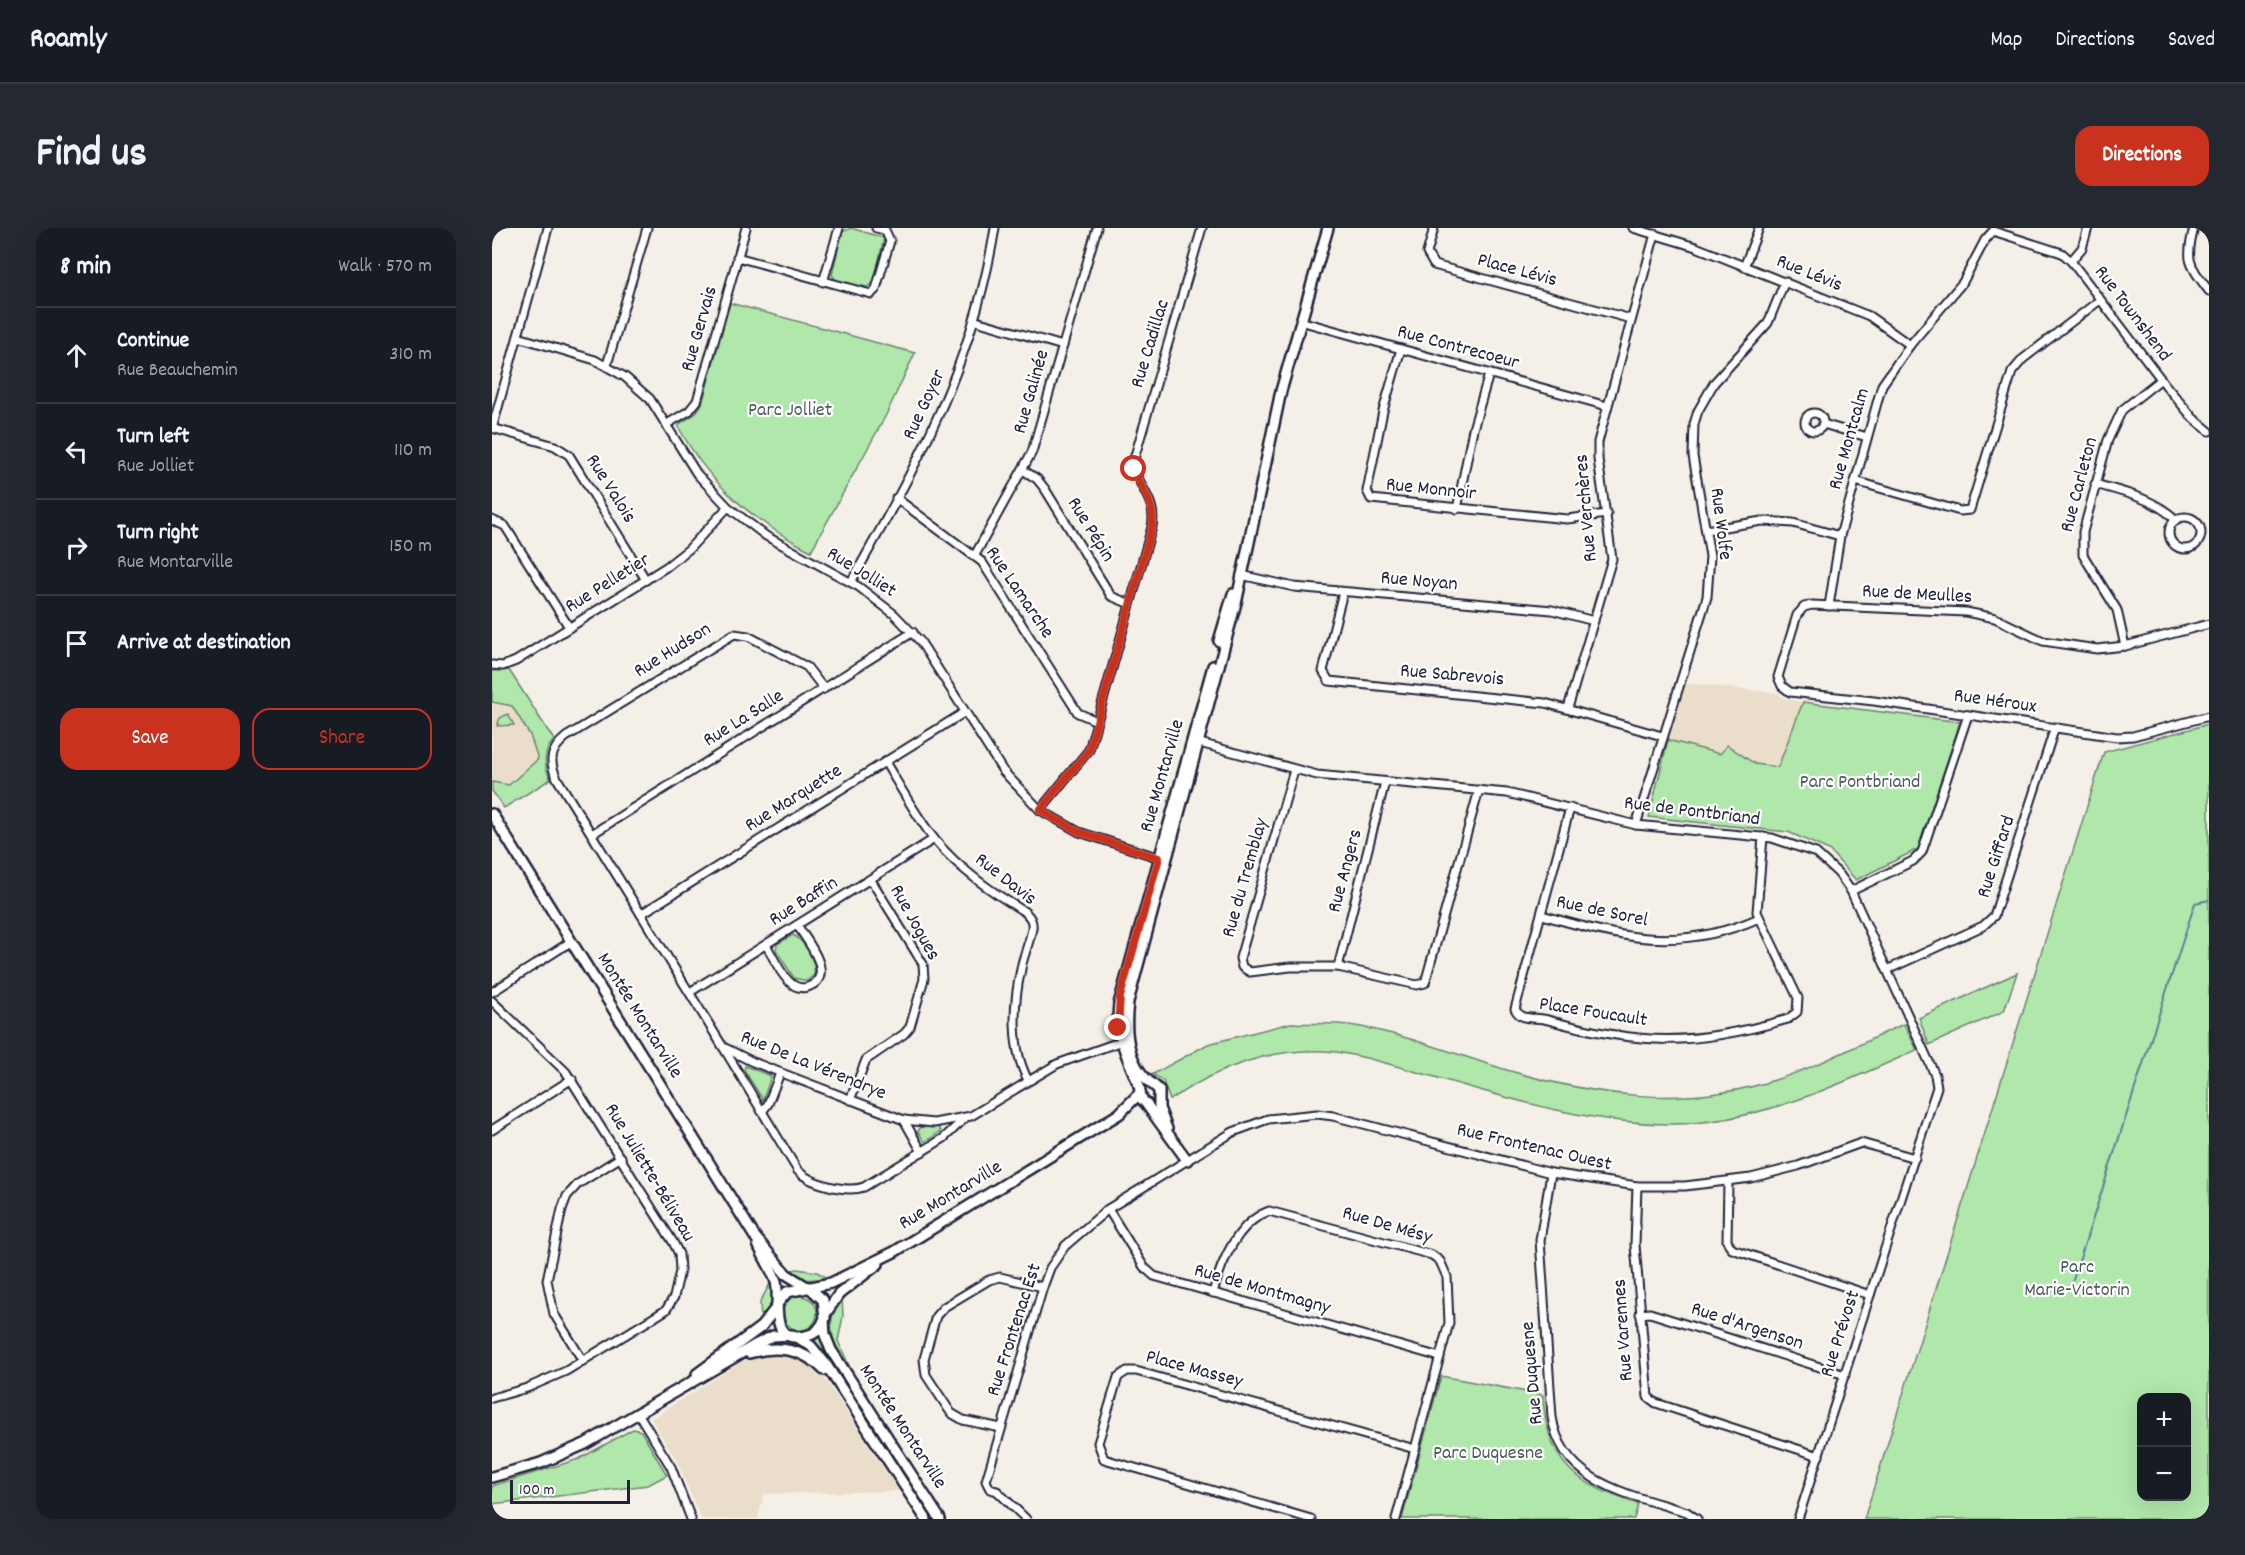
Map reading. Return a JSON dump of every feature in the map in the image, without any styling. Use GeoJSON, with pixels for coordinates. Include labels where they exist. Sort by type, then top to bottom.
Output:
{"type":"FeatureCollection","features":[{"type":"Feature","properties":{"kind":"street"},"geometry":{"type":"LineString","coordinates":[[492,429],[548,228]]}},
{"type":"Feature","properties":{"kind":"street"},"geometry":{"type":"LineString","coordinates":[[607,365],[647,228]]}},
{"type":"Feature","properties":{"kind":"street","name":"Rue Gervais"},"geometry":{"type":"LineString","coordinates":[[666,424],[689,411],[696,402],[746,228]]}},
{"type":"Feature","properties":{"kind":"street"},"geometry":{"type":"LineString","coordinates":[[823,282],[839,228]]}},
{"type":"Feature","properties":{"kind":"street"},"geometry":{"type":"LineString","coordinates":[[737,257],[871,294],[876,290],[890,241],[885,230],[876,228]]}},
{"type":"Feature","properties":{"kind":"street","name":"Rue Goyer"},"geometry":{"type":"LineString","coordinates":[[851,582],[939,420],[976,321],[995,228]]}},
{"type":"Feature","properties":{"kind":"street","name":"Rue Galinée"},"geometry":{"type":"LineString","coordinates":[[975,555],[1032,452],[1097,228]]}},
{"type":"Feature","properties":{"kind":"street","name":"Rue Cadillac"},"geometry":{"type":"LineString","coordinates":[[1130,604],[1153,520],[1150,499],[1134,469],[1138,446],[1202,228]]}},
{"type":"Feature","properties":{"kind":"street","name":"Rue Montarville"},"geometry":{"type":"LineString","coordinates":[[1187,1160],[1167,1129],[1142,1101],[1118,1022],[1120,997],[1162,859],[1232,597],[1241,575],[1281,391],[1328,228]]}},
{"type":"Feature","properties":{"kind":"street","name":"Place Lévis"},"geometry":{"type":"LineString","coordinates":[[1434,228],[1427,254],[1434,265],[1631,319]]}},
{"type":"Feature","properties":{"kind":"street"},"geometry":{"type":"LineString","coordinates":[[1633,228],[1654,234]]}},
{"type":"Feature","properties":{"kind":"street"},"geometry":{"type":"LineString","coordinates":[[1744,267],[1759,228]]}},
{"type":"Feature","properties":{"kind":"street"},"geometry":{"type":"LineString","coordinates":[[2071,261],[2082,248],[2088,228]]}},
{"type":"Feature","properties":{"kind":"street"},"geometry":{"type":"LineString","coordinates":[[2194,228],[2187,257],[2190,266],[2209,291]]}},
{"type":"Feature","properties":{"kind":"street","name":"Rue Townshend"},"geometry":{"type":"LineString","coordinates":[[1985,240],[1993,231],[2062,253],[2071,261],[2193,418],[2209,431]]}},
{"type":"Feature","properties":{"kind":"street","name":"Rue Verchères"},"geometry":{"type":"LineString","coordinates":[[1569,708],[1612,560],[1597,451],[1654,234]]}},
{"type":"Feature","properties":{"kind":"street","name":"Rue Lévis"},"geometry":{"type":"LineString","coordinates":[[1654,234],[1785,281],[1873,318],[1910,345]]}},
{"type":"Feature","properties":{"kind":"street","name":"Rue Montcalm"},"geometry":{"type":"LineString","coordinates":[[1829,606],[1840,536],[1882,385],[1910,345],[1963,282],[1985,240]]}},
{"type":"Feature","properties":{"kind":"street","name":"Rue Wolfe"},"geometry":{"type":"LineString","coordinates":[[1636,825],[1707,597],[1710,556],[1693,456],[1693,436],[1698,411],[1714,383],[1768,323],[1785,281]]}},
{"type":"Feature","properties":{"kind":"street"},"geometry":{"type":"LineString","coordinates":[[1855,481],[1960,511],[1970,510],[2014,368],[2100,300]]}},
{"type":"Feature","properties":{"kind":"street"},"geometry":{"type":"LineString","coordinates":[[976,321],[1063,346]]}},
{"type":"Feature","properties":{"kind":"street","name":"Rue Contrecoeur"},"geometry":{"type":"LineString","coordinates":[[1300,321],[1607,406]]}},
{"type":"Feature","properties":{"kind":"street","name":"Rue Jolliet"},"geometry":{"type":"LineString","coordinates":[[518,338],[607,365],[641,390],[666,424],[696,474],[728,507],[766,536],[851,582],[885,606],[913,632],[1003,771],[1040,810],[1079,832],[1162,859]]}},
{"type":"Feature","properties":{"kind":"street","name":"Rue Monnoir"},"geometry":{"type":"LineString","coordinates":[[1401,349],[1383,411],[1368,493],[1377,501],[1567,519],[1606,514]]}},
{"type":"Feature","properties":{"kind":"street"},"geometry":{"type":"LineString","coordinates":[[1457,509],[1473,429],[1489,374]]}},
{"type":"Feature","properties":{"kind":"street","name":"Rue Carleton"},"geometry":{"type":"LineString","coordinates":[[2125,646],[2117,610],[2083,555],[2083,532],[2108,440],[2122,410],[2161,379]]}},
{"type":"Feature","properties":{"kind":"street"},"geometry":{"type":"LineString","coordinates":[[1823,424],[1867,437]]}},
{"type":"Feature","properties":{"kind":"street","name":"Rue Valois"},"geometry":{"type":"LineString","coordinates":[[492,429],[555,446],[569,455],[646,579]]}},
{"type":"Feature","properties":{"kind":"street","name":"Rue Pépin"},"geometry":{"type":"LineString","coordinates":[[1023,470],[1043,485],[1111,596],[1130,604]]}},
{"type":"Feature","properties":{"kind":"street"},"geometry":{"type":"LineString","coordinates":[[2095,484],[2136,495],[2167,511],[2176,520]]}},
{"type":"Feature","properties":{"kind":"street","name":"Rue Lamarche"},"geometry":{"type":"LineString","coordinates":[[896,498],[975,555],[1078,713],[1097,721]]}},
{"type":"Feature","properties":{"kind":"street","name":"Rue Pelletier"},"geometry":{"type":"LineString","coordinates":[[492,665],[512,663],[646,579],[689,549],[728,507]]}},
{"type":"Feature","properties":{"kind":"street"},"geometry":{"type":"LineString","coordinates":[[2186,517],[2199,525],[2199,540],[2191,547],[2176,546],[2170,538],[2170,528],[2176,520],[2186,517]]}},
{"type":"Feature","properties":{"kind":"street"},"geometry":{"type":"LineString","coordinates":[[492,520],[505,526],[569,627]]}},
{"type":"Feature","properties":{"kind":"street"},"geometry":{"type":"LineString","coordinates":[[1706,530],[1762,521],[1793,523],[1840,536]]}},
{"type":"Feature","properties":{"kind":"street","name":"Rue Noyan"},"geometry":{"type":"LineString","coordinates":[[1241,575],[1294,587],[1552,610],[1594,621]]}},
{"type":"Feature","properties":{"kind":"street","name":"Rue Sabrevois"},"geometry":{"type":"LineString","coordinates":[[1343,591],[1323,668],[1323,675],[1329,681],[1520,699],[1569,708],[1662,736]]}},
{"type":"Feature","properties":{"kind":"street"},"geometry":{"type":"LineString","coordinates":[[1040,810],[1087,753],[1130,604]]}},
{"type":"Feature","properties":{"kind":"street","name":"Rue de Meulles"},"geometry":{"type":"LineString","coordinates":[[1779,682],[1779,670],[1798,613],[1809,605],[1966,612],[1995,618],[2043,641],[2097,649],[2125,646],[2209,624]]}},
{"type":"Feature","properties":{"kind":"street","name":"Rue La Salle"},"geometry":{"type":"LineString","coordinates":[[592,834],[913,632]]}},
{"type":"Feature","properties":{"kind":"street","name":"Rue Hudson"},"geometry":{"type":"LineString","coordinates":[[551,765],[553,751],[566,737],[735,634],[748,636],[807,667],[824,688]]}},
{"type":"Feature","properties":{"kind":"street","name":"Rue Héroux"},"geometry":{"type":"LineString","coordinates":[[1779,682],[1790,692],[2125,737],[2209,716]]}},
{"type":"Feature","properties":{"kind":"street","name":"Rue Marquette"},"geometry":{"type":"LineString","coordinates":[[641,914],[965,712]]}},
{"type":"Feature","properties":{"kind":"street"},"geometry":{"type":"LineString","coordinates":[[1851,891],[1913,861],[1923,852],[1968,715]]}},
{"type":"Feature","properties":{"kind":"street","name":"Rue Giffard"},"geometry":{"type":"LineString","coordinates":[[1887,970],[1983,926],[1994,916],[2055,727]]}},
{"type":"Feature","properties":{"kind":"street","name":"Rue de Pontbriand"},"geometry":{"type":"LineString","coordinates":[[1195,741],[1294,770],[1385,782],[1522,795],[1636,825],[1763,837],[1795,844],[1816,853],[1839,874],[1851,891],[1937,1084],[1915,1158]]}},
{"type":"Feature","properties":{"kind":"street","name":"Rue Davis"},"geometry":{"type":"LineString","coordinates":[[885,762],[934,839],[969,873],[1025,912],[1030,918],[1032,928],[1020,970],[1016,1012],[1020,1059],[1028,1080]]}},
{"type":"Feature","properties":{"kind":"street","name":"Rue De La Vérendrye"},"geometry":{"type":"LineString","coordinates":[[551,765],[723,1047],[780,1073],[904,1120],[934,1123],[964,1119],[1028,1080],[1074,1056],[1124,1040]]}},
{"type":"Feature","properties":{"kind":"street","name":"Rue du Tremblay"},"geometry":{"type":"LineString","coordinates":[[1294,770],[1240,963],[1246,970],[1253,972],[1290,967],[1338,967],[1417,985],[1427,981],[1479,790]]}},
{"type":"Feature","properties":{"kind":"street","name":"Rue Angers"},"geometry":{"type":"LineString","coordinates":[[1338,967],[1385,782]]}},
{"type":"Feature","properties":{"kind":"street","name":"Place Foucault"},"geometry":{"type":"LineString","coordinates":[[1570,808],[1542,915],[1515,1005],[1520,1016],[1526,1018],[1538,1017],[1604,1034],[1682,1041],[1723,1036],[1757,1028],[1788,1019],[1797,1012],[1798,998],[1759,918],[1757,905],[1763,837]]}},
{"type":"Feature","properties":{"kind":"street","name":"Montée Montarville"},"geometry":{"type":"LineString","coordinates":[[492,814],[755,1237],[776,1282],[776,1306]]}},
{"type":"Feature","properties":{"kind":"street","name":"Rue Baffin"},"geometry":{"type":"LineString","coordinates":[[690,992],[934,839]]}},
{"type":"Feature","properties":{"kind":"street","name":"Rue Jogues"},"geometry":{"type":"LineString","coordinates":[[850,1100],[866,1060],[908,1029],[925,976],[923,964],[871,880]]}},
{"type":"Feature","properties":{"kind":"street","name":"Rue de Sorel"},"geometry":{"type":"LineString","coordinates":[[1542,915],[1615,935],[1667,941],[1707,936],[1759,918]]}},
{"type":"Feature","properties":{"kind":"street"},"geometry":{"type":"LineString","coordinates":[[766,945],[792,984],[802,988],[813,985],[820,976],[820,965],[797,925]]}},
{"type":"Feature","properties":{"kind":"street"},"geometry":{"type":"LineString","coordinates":[[492,992],[572,941]]}},
{"type":"Feature","properties":{"kind":"street","name":"Rue Juliette-Béliveau"},"geometry":{"type":"LineString","coordinates":[[492,1001],[560,1064],[572,1079],[676,1246],[680,1260],[680,1274],[674,1297],[666,1310],[583,1361],[540,1383],[492,1398]]}},
{"type":"Feature","properties":{"kind":"street","name":"Rue Montarville"},"geometry":{"type":"LineString","coordinates":[[1124,1040],[1137,1066],[1160,1093],[1159,1100],[1167,1129]]}},
{"type":"Feature","properties":{"kind":"street"},"geometry":{"type":"LineString","coordinates":[[723,1047],[800,1173],[809,1179],[853,1190],[864,1187],[956,1129],[964,1119]]}},
{"type":"Feature","properties":{"kind":"street"},"geometry":{"type":"LineString","coordinates":[[762,1112],[780,1073]]}},
{"type":"Feature","properties":{"kind":"street"},"geometry":{"type":"LineString","coordinates":[[492,1130],[572,1079]]}},
{"type":"Feature","properties":{"kind":"street","name":"Rue Montarville"},"geometry":{"type":"LineString","coordinates":[[1119,1114],[1147,1085],[1156,1087]]}},
{"type":"Feature","properties":{"kind":"street","name":"Rue Montarville"},"geometry":{"type":"LineString","coordinates":[[808,1287],[831,1283],[894,1252],[1119,1114],[1147,1104],[1154,1104],[1159,1100]]}},
{"type":"Feature","properties":{"kind":"street","name":"Rue Frontenac Ouest"},"geometry":{"type":"LineString","coordinates":[[1187,1160],[1252,1123],[1317,1114],[1333,1116],[1551,1173],[1637,1186],[1685,1186],[1728,1182],[1798,1166],[1861,1143],[1915,1158]]}},
{"type":"Feature","properties":{"kind":"street"},"geometry":{"type":"LineString","coordinates":[[904,1120],[922,1152]]}},
{"type":"Feature","properties":{"kind":"street"},"geometry":{"type":"LineString","coordinates":[[583,1361],[554,1314],[547,1287],[548,1276],[562,1209],[567,1196],[578,1184],[621,1157]]}},
{"type":"Feature","properties":{"kind":"street","name":"Rue Prévost"},"geometry":{"type":"LineString","coordinates":[[1798,1519],[1915,1158]]}},
{"type":"Feature","properties":{"kind":"street","name":"Rue Frontenac Est"},"geometry":{"type":"LineString","coordinates":[[1026,1519],[998,1491],[987,1485],[986,1481],[1050,1268],[1065,1246],[1108,1209],[1187,1160]]}},
{"type":"Feature","properties":{"kind":"street","name":"Rue Duquesne"},"geometry":{"type":"LineString","coordinates":[[1551,1173],[1540,1240],[1551,1408],[1557,1439],[1576,1467],[1596,1481],[1687,1512],[1697,1519]]}},
{"type":"Feature","properties":{"kind":"street"},"geometry":{"type":"LineString","coordinates":[[1728,1182],[1727,1241],[1732,1249],[1870,1295]]}},
{"type":"Feature","properties":{"kind":"street","name":"Rue Varennes"},"geometry":{"type":"LineString","coordinates":[[1637,1186],[1635,1234],[1640,1314],[1645,1390],[1651,1401],[1819,1456]]}},
{"type":"Feature","properties":{"kind":"street","name":"Rue de Montmagny"},"geometry":{"type":"LineString","coordinates":[[1108,1209],[1149,1273],[1440,1357]]}},
{"type":"Feature","properties":{"kind":"street","name":"Rue De Mésy"},"geometry":{"type":"LineString","coordinates":[[1213,1293],[1229,1250],[1249,1225],[1269,1211],[1432,1255],[1444,1268],[1449,1303],[1448,1329],[1395,1519]]}},
{"type":"Feature","properties":{"kind":"street","name":"Montée Montarville"},"geometry":{"type":"LineString","coordinates":[[755,1237],[790,1278],[808,1287]]}},
{"type":"Feature","properties":{"kind":"street","name":"Rue Montarville"},"geometry":{"type":"LineString","coordinates":[[825,1317],[839,1294],[894,1252]]}},
{"type":"Feature","properties":{"kind":"street"},"geometry":{"type":"LineString","coordinates":[[1001,1428],[963,1420],[951,1413],[926,1375],[924,1359],[936,1316],[944,1307],[989,1280],[1000,1278],[1043,1287]]}},
{"type":"Feature","properties":{"kind":"street"},"geometry":{"type":"LineString","coordinates":[[492,1477],[569,1451],[769,1338],[814,1333],[825,1317],[823,1299],[808,1287],[785,1293],[758,1330],[673,1392]]}},
{"type":"Feature","properties":{"kind":"street"},"geometry":{"type":"LineString","coordinates":[[776,1306],[780,1326],[795,1336]]}},
{"type":"Feature","properties":{"kind":"street","name":"Rue d'Argenson"},"geometry":{"type":"LineString","coordinates":[[1640,1314],[1650,1313],[1845,1375]]}},
{"type":"Feature","properties":{"kind":"street","name":"Montée Montarville"},"geometry":{"type":"LineString","coordinates":[[825,1317],[825,1335],[831,1350],[940,1519]]}},
{"type":"Feature","properties":{"kind":"street","name":"Montée Montarville"},"geometry":{"type":"LineString","coordinates":[[795,1336],[816,1350],[926,1519]]}},
{"type":"Feature","properties":{"kind":"street"},"geometry":{"type":"LineString","coordinates":[[738,1356],[771,1348],[796,1352],[818,1364],[843,1392]]}},
{"type":"Feature","properties":{"kind":"street","name":"Place Massey"},"geometry":{"type":"LineString","coordinates":[[1311,1519],[1104,1460],[1098,1443],[1118,1377],[1127,1371],[1136,1371],[1415,1449]]}},
{"type":"Feature","properties":{"kind":"street"},"geometry":{"type":"LineString","coordinates":[[639,1413],[671,1467],[691,1519]]}},
{"type":"Feature","properties":{"kind":"shaded area"},"geometry":{"type":"Polygon","coordinates":[[[1684,683],[1778,693],[1783,698],[1803,702],[1777,769],[1668,740],[1684,683]]]}},
{"type":"Feature","properties":{"kind":"shaded area"},"geometry":{"type":"Polygon","coordinates":[[[492,702],[512,706],[530,735],[538,759],[509,785],[492,782],[492,702]]]}},
{"type":"Feature","properties":{"kind":"shaded area"},"geometry":{"type":"Polygon","coordinates":[[[777,1354],[801,1360],[825,1379],[899,1491],[764,1494],[758,1519],[701,1519],[676,1459],[651,1419],[741,1362],[759,1355],[777,1354]]]}},
{"type":"Feature","properties":{"kind":"green space"},"geometry":{"type":"Polygon","coordinates":[[[851,228],[884,238],[874,282],[867,287],[836,280],[832,275],[842,232],[851,228]]]}},
{"type":"Feature","properties":{"kind":"green space","name":"Parc Jolliet"},"geometry":{"type":"Polygon","coordinates":[[[730,303],[915,353],[885,417],[811,551],[790,540],[735,500],[704,467],[679,428],[679,424],[695,414],[702,404],[730,303]]]}},
{"type":"Feature","properties":{"kind":"green space"},"geometry":{"type":"Polygon","coordinates":[[[509,670],[554,740],[550,744],[545,759],[551,779],[504,808],[492,791],[492,782],[509,785],[538,759],[530,735],[512,706],[492,702],[492,671],[509,670]]]}},
{"type":"Feature","properties":{"kind":"green space","name":"Parc Pontbriand"},"geometry":{"type":"Polygon","coordinates":[[[1803,702],[1960,722],[1918,849],[1856,880],[1829,850],[1788,832],[1649,817],[1668,740],[1720,754],[1727,745],[1755,764],[1778,767],[1803,702]]]}},
{"type":"Feature","properties":{"kind":"green space"},"geometry":{"type":"Polygon","coordinates":[[[508,714],[514,725],[497,726],[500,718],[508,714]]]}},
{"type":"Feature","properties":{"kind":"green space","name":"Parc Marie-Victorin"},"geometry":{"type":"Polygon","coordinates":[[[2209,724],[2209,1519],[1864,1519],[2104,752],[2209,724]]]}},
{"type":"Feature","properties":{"kind":"green space"},"geometry":{"type":"Polygon","coordinates":[[[793,935],[805,947],[814,964],[814,975],[807,981],[794,978],[776,950],[777,944],[793,935]]]}},
{"type":"Feature","properties":{"kind":"green space"},"geometry":{"type":"Polygon","coordinates":[[[2017,973],[2004,1011],[1929,1045],[1919,1018],[2017,973]]]}},
{"type":"Feature","properties":{"kind":"green space"},"geometry":{"type":"Polygon","coordinates":[[[1291,1023],[1337,1024],[1378,1030],[1540,1079],[1573,1087],[1641,1096],[1708,1094],[1742,1089],[1775,1080],[1824,1061],[1904,1024],[1917,1050],[1798,1100],[1736,1117],[1671,1124],[1639,1123],[1546,1108],[1358,1056],[1336,1052],[1292,1052],[1248,1061],[1228,1068],[1188,1088],[1170,1100],[1163,1081],[1153,1074],[1208,1044],[1291,1023]]]}},
{"type":"Feature","properties":{"kind":"green space"},"geometry":{"type":"Polygon","coordinates":[[[745,1066],[771,1076],[763,1100],[744,1070],[745,1066]]]}},
{"type":"Feature","properties":{"kind":"green space"},"geometry":{"type":"Polygon","coordinates":[[[920,1127],[938,1127],[941,1131],[925,1142],[918,1132],[920,1127]]]}},
{"type":"Feature","properties":{"kind":"green space"},"geometry":{"type":"Polygon","coordinates":[[[797,1269],[817,1272],[828,1278],[804,1280],[788,1271],[797,1269]]]}},
{"type":"Feature","properties":{"kind":"green space"},"geometry":{"type":"Polygon","coordinates":[[[772,1280],[771,1303],[761,1323],[760,1302],[772,1280]]]}},
{"type":"Feature","properties":{"kind":"green space"},"geometry":{"type":"Polygon","coordinates":[[[800,1296],[812,1301],[817,1313],[812,1325],[800,1330],[788,1325],[783,1313],[788,1301],[800,1296]]]}},
{"type":"Feature","properties":{"kind":"green space"},"geometry":{"type":"Polygon","coordinates":[[[842,1297],[843,1316],[838,1341],[853,1374],[836,1346],[831,1327],[835,1308],[842,1297]]]}},
{"type":"Feature","properties":{"kind":"green space"},"geometry":{"type":"Polygon","coordinates":[[[820,1337],[832,1361],[935,1519],[931,1519],[845,1387],[812,1342],[820,1337]]]}},
{"type":"Feature","properties":{"kind":"green space"},"geometry":{"type":"Polygon","coordinates":[[[781,1339],[803,1344],[814,1355],[793,1346],[773,1344],[771,1341],[781,1339]]]}},
{"type":"Feature","properties":{"kind":"green space","name":"Parc Duquesne"},"geometry":{"type":"Polygon","coordinates":[[[1441,1376],[1543,1395],[1551,1439],[1558,1455],[1582,1479],[1638,1504],[1634,1519],[1402,1519],[1441,1376]]]}},
{"type":"Feature","properties":{"kind":"green space"},"geometry":{"type":"Polygon","coordinates":[[[633,1429],[641,1431],[667,1475],[648,1485],[492,1504],[492,1486],[579,1459],[633,1429]]]}},
{"type":"Feature","properties":{"kind":"waterway"},"geometry":{"type":"LineString","coordinates":[[2073,1280],[2195,903],[2209,900]]}},
{"type":"Feature","properties":{"kind":"route"},"geometry":{"type":"LineString","coordinates":[[1118,1028],[1120,997],[1159,858],[1079,832],[1056,822],[1040,810],[1089,750],[1152,527],[1153,513],[1150,499],[1134,469]]}}]}
